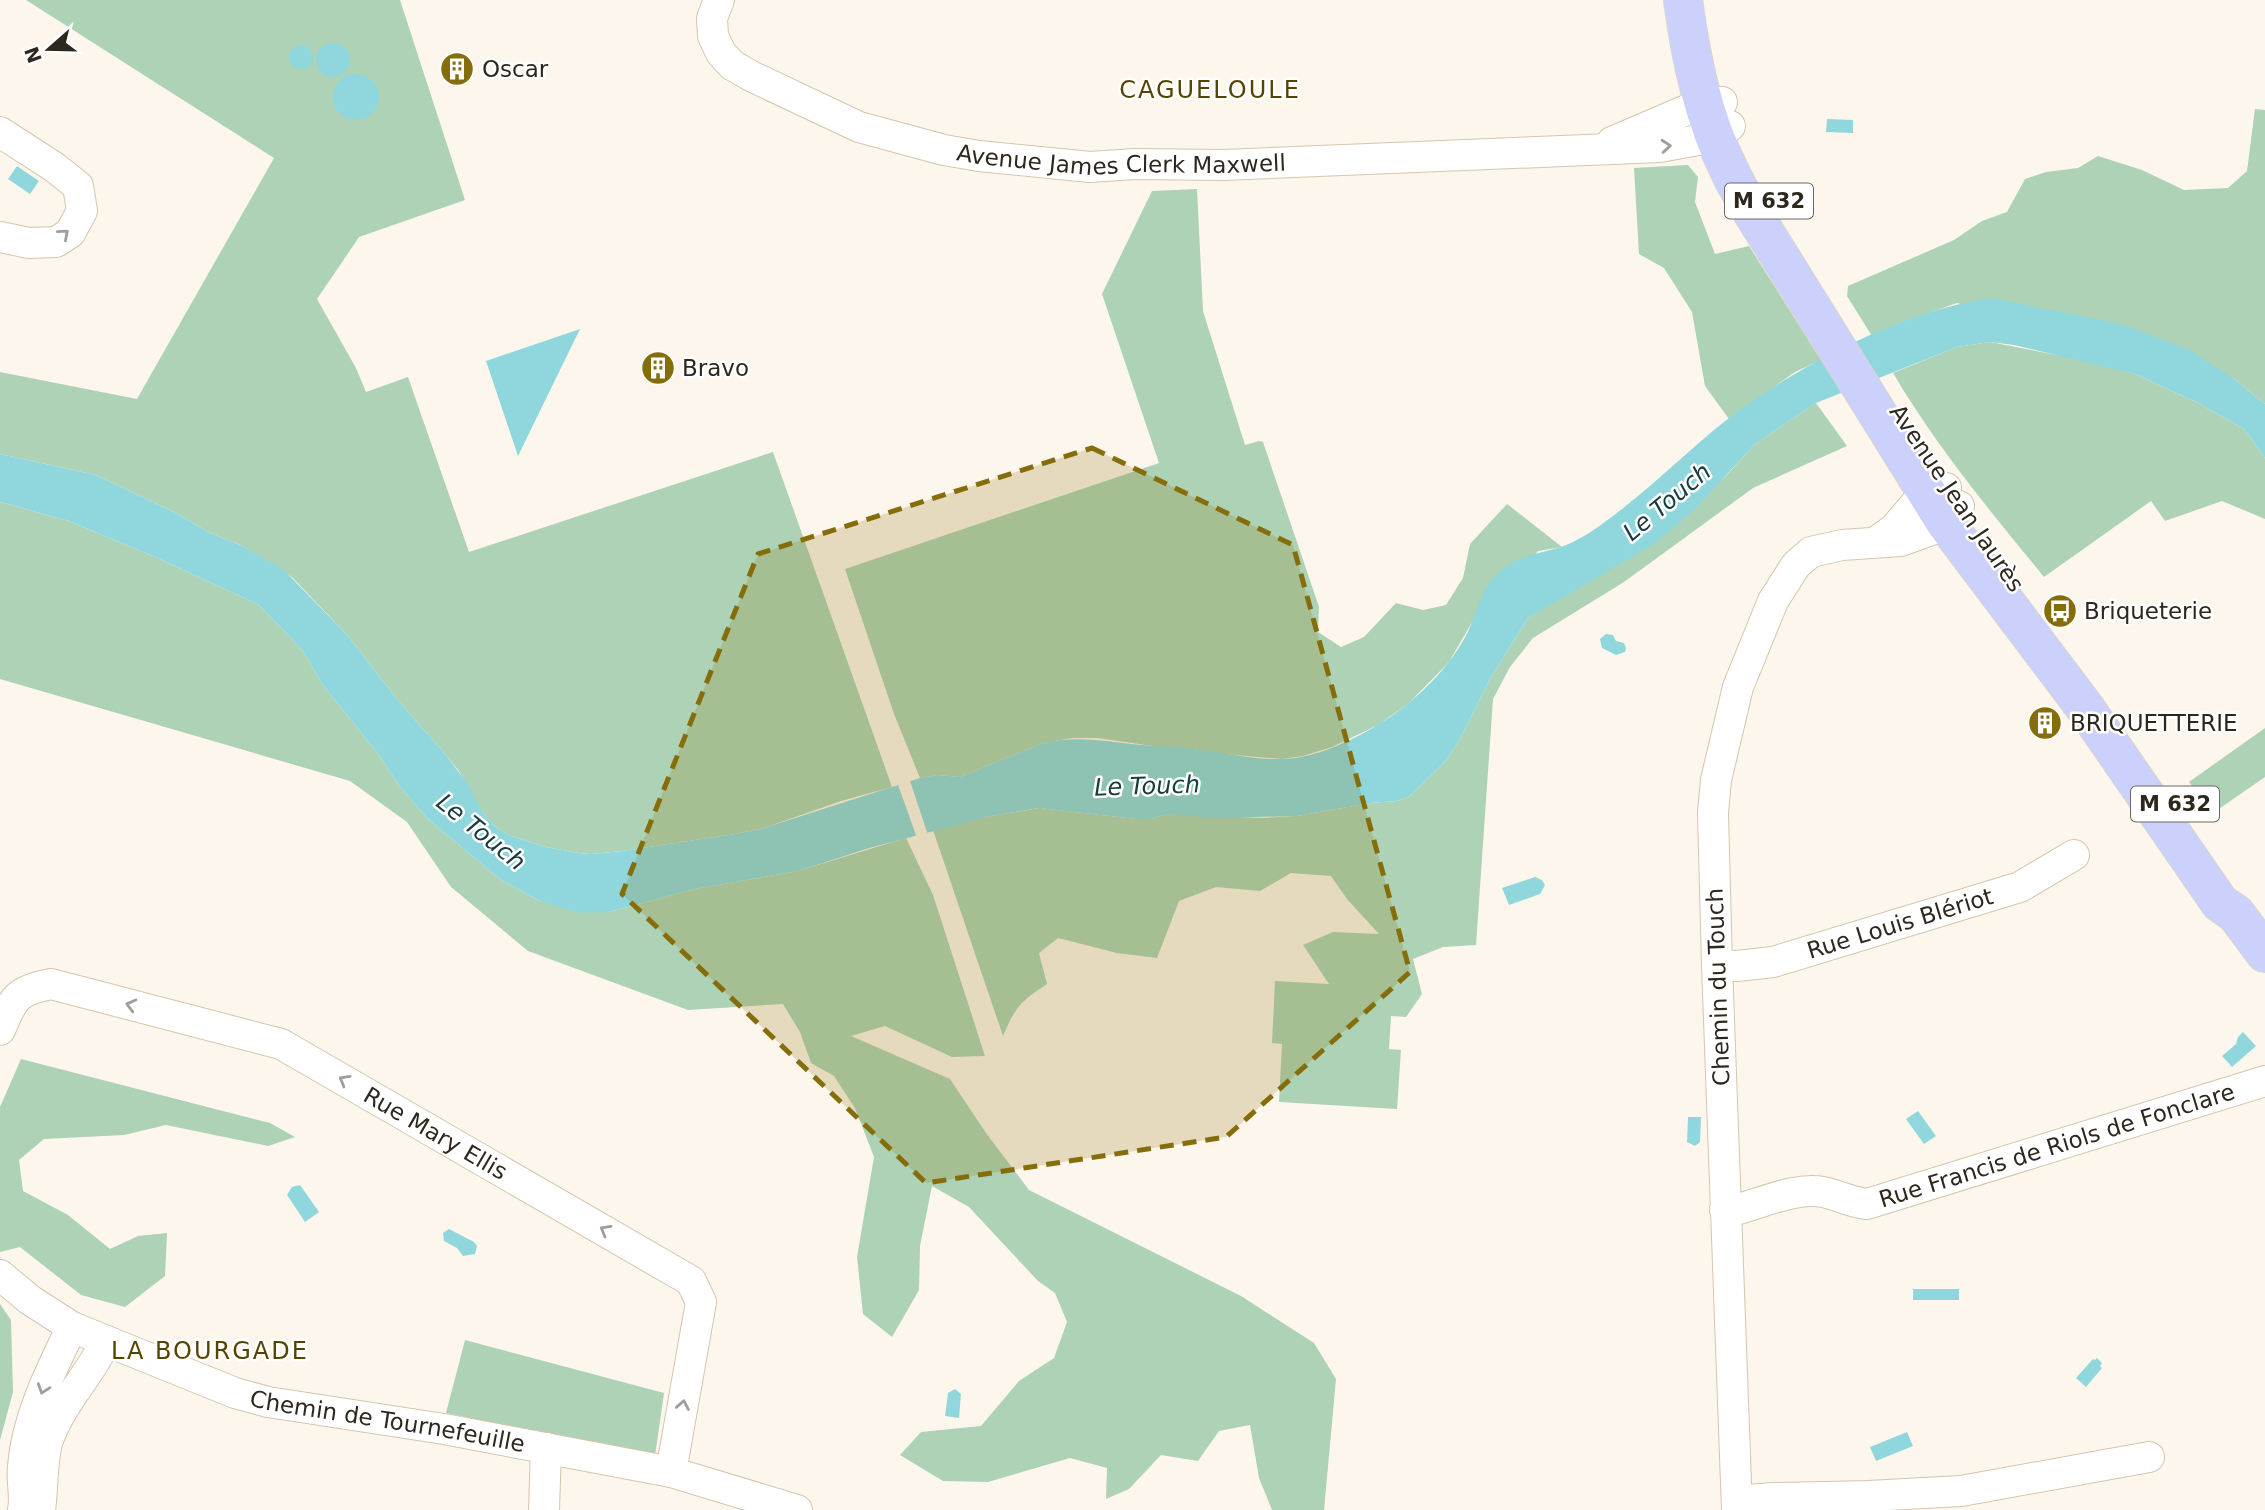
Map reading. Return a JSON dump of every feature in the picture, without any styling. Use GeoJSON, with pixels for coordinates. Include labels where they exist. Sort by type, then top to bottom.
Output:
{"type":"FeatureCollection","features":[{"type":"Feature","properties":{"kind":"main road","name":"M 632"},"geometry":{"type":"LineString","coordinates":[[1683,0],[1690,51],[1717,117]]}},
{"type":"Feature","properties":{"kind":"main road","name":"M 632"},"geometry":{"type":"LineString","coordinates":[[1700,0],[1717,117]]}},
{"type":"Feature","properties":{"kind":"main road","name":"Avenue Jean Jaurès"},"geometry":{"type":"LineString","coordinates":[[1717,117],[1730,173],[1830,317],[1944,503],[2220,903],[2236,914],[2265,953]]}},
{"type":"Feature","properties":{"kind":"street","name":"Avenue James Clerk Maxwell"},"geometry":{"type":"LineString","coordinates":[[719,0],[712,18],[713,36],[721,53],[742,71],[859,127],[968,155],[1090,167],[1135,163],[1224,165],[1677,146],[1717,117]]}},
{"type":"Feature","properties":{"kind":"street"},"geometry":{"type":"LineString","coordinates":[[0,132],[78,186],[82,211],[70,233],[56,242],[29,243],[0,237]]}},
{"type":"Feature","properties":{"kind":"street","name":"Chemin du Touch"},"geometry":{"type":"LineString","coordinates":[[1737,1506],[1717,965],[1713,813],[1716,780],[1738,687],[1773,601],[1796,565],[1811,552],[1842,545],[1876,542],[1894,529],[1918,501],[1944,503]]}},
{"type":"Feature","properties":{"kind":"street","name":"Rue Louis Blériot"},"geometry":{"type":"LineString","coordinates":[[1717,965],[1773,962],[2020,887],[2074,855]]}},
{"type":"Feature","properties":{"kind":"street","name":"Rue Mary Ellis"},"geometry":{"type":"LineString","coordinates":[[0,1030],[16,998],[28,988],[51,984],[281,1044],[691,1280],[701,1302],[671,1472]]}},
{"type":"Feature","properties":{"kind":"street","name":"Rue Francis de Riols de Fonclare"},"geometry":{"type":"LineString","coordinates":[[1726,1209],[1735,1210],[1805,1191],[1825,1192],[1848,1202],[1867,1204],[2265,1081]]}},
{"type":"Feature","properties":{"kind":"street","name":"Chemin de Tournefeuille"},"geometry":{"type":"LineString","coordinates":[[0,1275],[30,1300],[72,1326],[225,1389],[268,1402],[379,1418],[671,1472],[797,1510]]}},
{"type":"Feature","properties":{"kind":"street"},"geometry":{"type":"LineString","coordinates":[[23,1510],[22,1468],[28,1432],[48,1377],[72,1326]]}},
{"type":"Feature","properties":{"kind":"street"},"geometry":{"type":"LineString","coordinates":[[40,1510],[47,1441],[64,1407],[106,1341]]}},
{"type":"Feature","properties":{"kind":"street"},"geometry":{"type":"LineString","coordinates":[[544,1510],[546,1448]]}},
{"type":"Feature","properties":{"kind":"street"},"geometry":{"type":"LineString","coordinates":[[1737,1506],[1773,1497],[1961,1491],[2148,1457]]}},
{"type":"Feature","properties":{"kind":"highlighted area"},"geometry":{"type":"Polygon","coordinates":[[[1092,448],[1293,545],[1410,972],[1226,1137],[926,1183],[622,894],[758,554],[1092,448]]]}},
{"type":"Feature","properties":{"kind":"green space"},"geometry":{"type":"Polygon","coordinates":[[[26,0],[400,0],[465,200],[359,237],[317,299],[356,368],[366,392],[408,377],[469,552],[773,452],[892,787],[841,801],[764,828],[622,851],[579,853],[546,847],[511,836],[497,828],[485,816],[446,755],[401,704],[348,636],[292,577],[243,546],[210,533],[174,512],[96,475],[0,454],[0,372],[137,399],[274,158],[26,0]]]}},
{"type":"Feature","properties":{"kind":"green space"},"geometry":{"type":"Polygon","coordinates":[[[2255,109],[2265,110],[2265,404],[2233,378],[1957,303],[1872,336],[1847,296],[1848,286],[1954,240],[1982,221],[2007,212],[2025,179],[2046,172],[2078,168],[2098,156],[2142,170],[2184,190],[2228,188],[2247,171],[2255,109]]]}},
{"type":"Feature","properties":{"kind":"green space"},"geometry":{"type":"Polygon","coordinates":[[[1688,165],[1698,177],[1695,202],[1715,254],[1749,246],[1821,360],[1795,372],[1729,419],[1705,386],[1692,312],[1664,268],[1639,254],[1634,168],[1688,165]]]}},
{"type":"Feature","properties":{"kind":"green space"},"geometry":{"type":"Polygon","coordinates":[[[1197,189],[1203,311],[1245,445],[1263,442],[1319,607],[1318,632],[1341,647],[1364,637],[1396,603],[1423,610],[1446,605],[1463,578],[1470,544],[1507,504],[1562,547],[1538,551],[1471,624],[1449,662],[1409,703],[1378,725],[1332,747],[1282,759],[1097,738],[1072,738],[1043,743],[960,777],[937,775],[920,778],[894,714],[845,569],[1159,463],[1102,294],[1152,191],[1197,189]]]}},
{"type":"Feature","properties":{"kind":"green space"},"geometry":{"type":"Polygon","coordinates":[[[1990,342],[2083,360],[2135,374],[2196,402],[2244,429],[2265,458],[2265,519],[2222,501],[2165,521],[2151,501],[2044,577],[1945,452],[1893,373],[1957,347],[1990,342]]]}},
{"type":"Feature","properties":{"kind":"green space"},"geometry":{"type":"Polygon","coordinates":[[[1816,403],[1847,446],[1753,488],[1624,582],[1533,638],[1510,667],[1493,699],[1476,945],[1443,947],[1413,959],[1422,994],[1406,1017],[1391,1016],[1389,1049],[1401,1050],[1397,1109],[1279,1102],[1282,1044],[1272,1043],[1275,981],[1329,984],[1303,945],[1333,932],[1379,934],[1347,899],[1331,876],[1291,873],[1260,891],[1216,887],[1179,901],[1157,958],[1117,953],[1058,938],[1039,953],[1047,984],[1020,1006],[1003,1036],[933,830],[1040,808],[1136,819],[1150,819],[1168,814],[1263,818],[1297,816],[1397,801],[1410,796],[1446,761],[1490,679],[1528,618],[1569,592],[1725,477],[1755,444],[1816,403]]]}},
{"type":"Feature","properties":{"kind":"green space"},"geometry":{"type":"Polygon","coordinates":[[[0,502],[69,521],[259,605],[304,652],[322,684],[379,755],[400,787],[429,820],[501,880],[540,901],[609,912],[695,889],[798,871],[906,838],[933,895],[985,1056],[952,1057],[885,1026],[851,1036],[950,1079],[1029,1190],[1241,1296],[1314,1343],[1336,1379],[1324,1510],[1272,1510],[1259,1478],[1250,1425],[1219,1431],[1198,1461],[1161,1455],[1129,1489],[1106,1499],[1107,1468],[1070,1458],[988,1482],[943,1481],[900,1455],[921,1432],[981,1426],[1019,1381],[1054,1358],[1067,1322],[1055,1293],[1038,1281],[969,1207],[932,1186],[920,1246],[919,1290],[892,1337],[863,1314],[857,1257],[874,1157],[855,1108],[834,1076],[811,1063],[800,1032],[783,1004],[688,1010],[528,951],[451,887],[407,822],[350,781],[0,679],[0,502]]]}},
{"type":"Feature","properties":{"kind":"green space"},"geometry":{"type":"Polygon","coordinates":[[[2265,728],[2265,777],[2213,813],[2189,782],[2265,728]]]}},
{"type":"Feature","properties":{"kind":"green space"},"geometry":{"type":"Polygon","coordinates":[[[21,1059],[270,1123],[295,1137],[268,1146],[166,1125],[124,1135],[44,1139],[19,1160],[23,1191],[68,1215],[110,1249],[138,1236],[167,1233],[165,1276],[125,1307],[81,1295],[20,1247],[0,1252],[0,1107],[21,1059]]]}},
{"type":"Feature","properties":{"kind":"green space"},"geometry":{"type":"Polygon","coordinates":[[[0,1304],[11,1320],[13,1392],[0,1440],[0,1304]]]}},
{"type":"Feature","properties":{"kind":"green space"},"geometry":{"type":"Polygon","coordinates":[[[465,1340],[664,1393],[655,1456],[446,1413],[465,1340]]]}},
{"type":"Feature","properties":{"kind":"water"},"geometry":{"type":"Polygon","coordinates":[[[333,43],[345,48],[350,60],[345,72],[333,77],[321,72],[316,60],[321,48],[333,43]]]}},
{"type":"Feature","properties":{"kind":"water"},"geometry":{"type":"Polygon","coordinates":[[[301,45],[309,49],[313,57],[309,65],[301,69],[293,65],[289,57],[293,49],[301,45]]]}},
{"type":"Feature","properties":{"kind":"water"},"geometry":{"type":"Polygon","coordinates":[[[356,74],[372,81],[379,97],[372,113],[356,120],[340,113],[333,97],[340,81],[356,74]]]}},
{"type":"Feature","properties":{"kind":"water"},"geometry":{"type":"Polygon","coordinates":[[[1827,119],[1853,120],[1853,133],[1826,132],[1827,119]]]}},
{"type":"Feature","properties":{"kind":"water"},"geometry":{"type":"Polygon","coordinates":[[[17,166],[39,181],[30,194],[8,179],[17,166]]]}},
{"type":"Feature","properties":{"kind":"water","name":"Le Touch"},"geometry":{"type":"Polygon","coordinates":[[[1991,298],[2121,324],[2188,349],[2233,378],[2265,404],[2265,458],[2244,429],[2196,402],[2135,374],[2014,345],[1990,342],[1957,347],[1816,403],[1755,444],[1693,511],[1654,544],[1528,618],[1490,679],[1446,761],[1410,796],[1397,801],[1297,816],[1214,818],[1168,814],[1150,819],[1136,819],[1039,808],[991,816],[869,848],[798,871],[695,889],[609,912],[579,913],[540,901],[501,880],[429,820],[400,787],[379,755],[322,684],[304,652],[259,605],[69,521],[0,502],[0,454],[96,475],[174,512],[210,533],[243,546],[284,570],[348,636],[401,704],[446,755],[469,786],[485,816],[497,828],[511,836],[546,847],[592,854],[622,851],[764,828],[920,778],[937,775],[960,777],[1054,741],[1097,740],[1270,759],[1291,759],[1329,749],[1372,729],[1430,684],[1463,641],[1489,583],[1503,569],[1526,557],[1567,545],[1592,531],[1640,495],[1729,418],[1820,360],[1888,327],[1957,305],[1991,298]]]}},
{"type":"Feature","properties":{"kind":"water"},"geometry":{"type":"Polygon","coordinates":[[[580,329],[518,456],[486,361],[580,329]]]}},
{"type":"Feature","properties":{"kind":"water"},"geometry":{"type":"Polygon","coordinates":[[[1606,634],[1613,635],[1616,641],[1624,643],[1625,652],[1616,655],[1602,648],[1600,639],[1606,634]]]}},
{"type":"Feature","properties":{"kind":"water"},"geometry":{"type":"Polygon","coordinates":[[[1535,877],[1545,885],[1540,894],[1509,905],[1502,888],[1535,877]]]}},
{"type":"Feature","properties":{"kind":"water"},"geometry":{"type":"Polygon","coordinates":[[[2243,1032],[2256,1046],[2232,1067],[2222,1056],[2236,1044],[2243,1032]]]}},
{"type":"Feature","properties":{"kind":"water"},"geometry":{"type":"Polygon","coordinates":[[[1918,1111],[1936,1136],[1924,1144],[1906,1119],[1918,1111]]]}},
{"type":"Feature","properties":{"kind":"water"},"geometry":{"type":"Polygon","coordinates":[[[1688,1117],[1701,1117],[1700,1142],[1695,1146],[1687,1142],[1688,1117]]]}},
{"type":"Feature","properties":{"kind":"water"},"geometry":{"type":"Polygon","coordinates":[[[300,1185],[319,1212],[305,1222],[287,1195],[292,1187],[300,1185]]]}},
{"type":"Feature","properties":{"kind":"water"},"geometry":{"type":"Polygon","coordinates":[[[449,1229],[474,1242],[477,1246],[475,1254],[463,1256],[457,1248],[444,1241],[443,1233],[449,1229]]]}},
{"type":"Feature","properties":{"kind":"water"},"geometry":{"type":"Polygon","coordinates":[[[1913,1289],[1959,1289],[1959,1300],[1913,1300],[1913,1289]]]}},
{"type":"Feature","properties":{"kind":"water"},"geometry":{"type":"Polygon","coordinates":[[[2097,1358],[2102,1363],[2102,1368],[2086,1387],[2076,1378],[2097,1358]]]}},
{"type":"Feature","properties":{"kind":"water"},"geometry":{"type":"Polygon","coordinates":[[[955,1389],[961,1394],[959,1418],[945,1416],[948,1393],[955,1389]]]}},
{"type":"Feature","properties":{"kind":"water"},"geometry":{"type":"Polygon","coordinates":[[[1907,1432],[1913,1446],[1876,1461],[1870,1447],[1907,1432]]]}},
{"type":"Feature","properties":{"kind":"pier"},"geometry":{"type":"Polygon","coordinates":[[[909,778],[928,835],[917,838],[897,782],[909,778]]]}},
{"type":"Feature","properties":{"kind":"place","name":"Oscar"},"geometry":{"type":"Point","coordinates":[457,69]}},
{"type":"Feature","properties":{"kind":"place","name":"Bravo"},"geometry":{"type":"Point","coordinates":[658,368]}},
{"type":"Feature","properties":{"kind":"place","name":"Briqueterie"},"geometry":{"type":"Point","coordinates":[2060,611]}},
{"type":"Feature","properties":{"kind":"place","name":"BRIQUETTERIE"},"geometry":{"type":"Point","coordinates":[2045,723]}},
{"type":"Feature","properties":{"kind":"district","name":"CAGUELOULE"},"geometry":{"type":"Point","coordinates":[1210,90]}},
{"type":"Feature","properties":{"kind":"district","name":"LA BOURGADE"},"geometry":{"type":"Point","coordinates":[210,1351]}}]}
